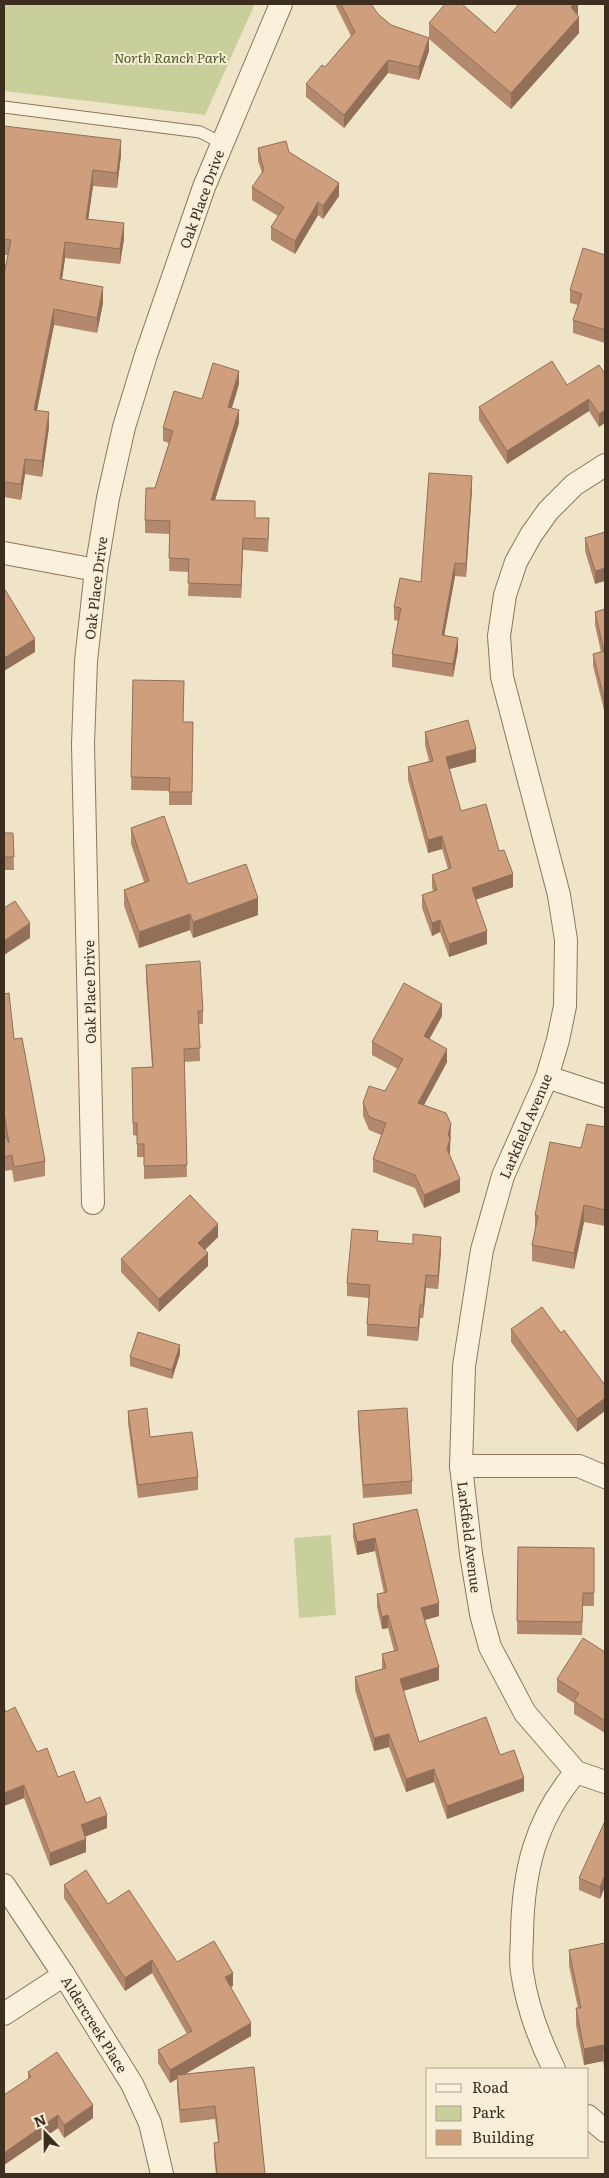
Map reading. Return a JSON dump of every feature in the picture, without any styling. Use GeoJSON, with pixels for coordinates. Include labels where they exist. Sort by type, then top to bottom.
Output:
{"type":"FeatureCollection","features":[{"type":"Feature","properties":{"kind":"street","name":"Oak Place Drive"},"geometry":{"type":"LineString","coordinates":[[93,1203],[83,744],[86,661],[96,570],[108,498],[127,418],[146,355],[204,186],[281,4]]}},
{"type":"Feature","properties":{"kind":"street","name":"Larkfield Avenue"},"geometry":{"type":"LineString","coordinates":[[576,1772],[525,1713],[490,1647],[480,1614],[461,1466],[464,1366],[482,1250],[503,1176],[547,1077],[558,1040],[565,1006],[566,940],[559,895],[502,677],[500,636],[505,595],[516,562],[531,535],[548,511],[574,485],[605,465]]}},
{"type":"Feature","properties":{"kind":"street"},"geometry":{"type":"LineString","coordinates":[[4,553],[96,570]]}},
{"type":"Feature","properties":{"kind":"street"},"geometry":{"type":"LineString","coordinates":[[547,1077],[605,1096]]}},
{"type":"Feature","properties":{"kind":"street"},"geometry":{"type":"LineString","coordinates":[[461,1466],[579,1466],[605,1477]]}},
{"type":"Feature","properties":{"kind":"street"},"geometry":{"type":"LineString","coordinates":[[553,2068],[538,2038],[522,1971],[523,1913],[528,1874],[535,1841],[551,1806],[576,1772],[605,1782]]}},
{"type":"Feature","properties":{"kind":"street","name":"Aldercreek Place"},"geometry":{"type":"LineString","coordinates":[[4,1885],[64,1975],[132,2084],[150,2123],[162,2174]]}},
{"type":"Feature","properties":{"kind":"street"},"geometry":{"type":"LineString","coordinates":[[4,2014],[64,1975]]}},
{"type":"Feature","properties":{"kind":"street"},"geometry":{"type":"LineString","coordinates":[[589,2117],[605,2131]]}},
{"type":"Feature","properties":{"kind":"lane"},"geometry":{"type":"LineString","coordinates":[[4,107],[200,132],[222,143]]}},
{"type":"Feature","properties":{"kind":"green space","name":"North Ranch Park"},"geometry":{"type":"Polygon","coordinates":[[[4,4],[255,4],[205,115],[4,91],[4,4]]]}},
{"type":"Feature","properties":{"kind":"green space"},"geometry":{"type":"Polygon","coordinates":[[[331,1535],[336,1615],[299,1618],[294,1538],[331,1535]]]}},
{"type":"Feature","properties":{"kind":"building"},"geometry":{"type":"Polygon","coordinates":[[[341,4],[371,4],[378,14],[391,25],[429,38],[419,67],[388,60],[344,115],[306,84],[322,65],[325,67],[355,32],[341,4]]]}},
{"type":"Feature","properties":{"kind":"building"},"geometry":{"type":"Polygon","coordinates":[[[445,4],[462,4],[495,33],[519,4],[574,4],[571,7],[579,17],[511,93],[429,23],[445,4]]]}},
{"type":"Feature","properties":{"kind":"building"},"geometry":{"type":"Polygon","coordinates":[[[4,126],[121,140],[117,173],[93,170],[86,219],[124,223],[120,249],[65,242],[60,279],[103,287],[97,318],[54,309],[34,410],[49,412],[42,461],[25,459],[21,484],[4,482],[4,274],[11,240],[4,239],[4,126]]]}},
{"type":"Feature","properties":{"kind":"building"},"geometry":{"type":"Polygon","coordinates":[[[286,141],[289,152],[339,183],[323,206],[318,202],[295,241],[271,227],[284,207],[252,187],[264,170],[258,148],[286,141]]]}},
{"type":"Feature","properties":{"kind":"building"},"geometry":{"type":"Polygon","coordinates":[[[583,248],[605,255],[605,330],[573,320],[582,294],[570,290],[583,248]]]}},
{"type":"Feature","properties":{"kind":"building"},"geometry":{"type":"Polygon","coordinates":[[[552,361],[567,385],[599,365],[605,374],[605,410],[599,414],[589,399],[507,451],[479,407],[552,361]]]}},
{"type":"Feature","properties":{"kind":"building"},"geometry":{"type":"Polygon","coordinates":[[[213,363],[239,371],[228,407],[239,410],[211,500],[255,501],[255,518],[269,518],[268,539],[243,538],[241,585],[188,583],[189,559],[169,558],[170,521],[145,520],[146,488],[155,488],[173,431],[163,428],[174,391],[202,399],[213,363]]]}},
{"type":"Feature","properties":{"kind":"building"},"geometry":{"type":"Polygon","coordinates":[[[429,473],[472,476],[466,564],[455,563],[442,635],[458,638],[453,664],[392,654],[401,608],[394,607],[400,578],[421,582],[429,473]]]}},
{"type":"Feature","properties":{"kind":"building"},"geometry":{"type":"Polygon","coordinates":[[[605,532],[605,568],[595,571],[585,538],[605,532]]]}},
{"type":"Feature","properties":{"kind":"building"},"geometry":{"type":"Polygon","coordinates":[[[4,588],[35,639],[4,658],[4,588]]]}},
{"type":"Feature","properties":{"kind":"building"},"geometry":{"type":"Polygon","coordinates":[[[605,609],[605,702],[593,654],[604,651],[595,612],[605,609]]]}},
{"type":"Feature","properties":{"kind":"building"},"geometry":{"type":"Polygon","coordinates":[[[133,680],[184,681],[183,722],[193,722],[192,792],[169,792],[170,778],[131,777],[133,680]]]}},
{"type":"Feature","properties":{"kind":"building"},"geometry":{"type":"Polygon","coordinates":[[[468,720],[476,749],[446,757],[461,811],[486,804],[499,851],[504,850],[513,874],[472,888],[487,931],[449,944],[440,920],[432,923],[422,895],[437,890],[432,875],[451,868],[442,836],[428,840],[408,767],[433,761],[425,732],[468,720]]]}},
{"type":"Feature","properties":{"kind":"building"},"geometry":{"type":"Polygon","coordinates":[[[164,816],[188,884],[246,864],[258,898],[193,922],[190,914],[139,932],[124,890],[149,881],[131,828],[164,816]]]}},
{"type":"Feature","properties":{"kind":"building"},"geometry":{"type":"Polygon","coordinates":[[[4,833],[13,833],[14,857],[4,857],[4,833]]]}},
{"type":"Feature","properties":{"kind":"building"},"geometry":{"type":"Polygon","coordinates":[[[15,901],[30,923],[4,941],[4,908],[15,901]]]}},
{"type":"Feature","properties":{"kind":"building"},"geometry":{"type":"Polygon","coordinates":[[[200,961],[203,1011],[198,1011],[200,1048],[184,1049],[187,1165],[144,1166],[144,1144],[137,1144],[137,1123],[133,1123],[132,1068],[153,1067],[146,965],[200,961]]]}},
{"type":"Feature","properties":{"kind":"building"},"geometry":{"type":"Polygon","coordinates":[[[404,983],[442,1004],[424,1036],[447,1049],[418,1103],[446,1113],[451,1124],[447,1149],[460,1179],[424,1195],[415,1175],[373,1159],[386,1123],[369,1117],[363,1103],[369,1086],[385,1091],[403,1059],[372,1042],[404,983]]]}},
{"type":"Feature","properties":{"kind":"building"},"geometry":{"type":"Polygon","coordinates":[[[9,993],[14,1039],[22,1038],[45,1161],[14,1167],[12,1155],[4,1157],[4,1134],[9,1143],[4,1113],[4,994],[9,993]]]}},
{"type":"Feature","properties":{"kind":"building"},"geometry":{"type":"Polygon","coordinates":[[[587,1124],[605,1127],[605,1210],[584,1205],[574,1253],[532,1245],[538,1216],[535,1215],[550,1142],[581,1148],[587,1124]]]}},
{"type":"Feature","properties":{"kind":"building"},"geometry":{"type":"Polygon","coordinates":[[[190,1195],[218,1224],[198,1243],[208,1253],[159,1299],[121,1259],[190,1195]]]}},
{"type":"Feature","properties":{"kind":"building"},"geometry":{"type":"Polygon","coordinates":[[[352,1229],[378,1231],[377,1241],[413,1244],[413,1234],[441,1237],[438,1276],[426,1275],[423,1305],[420,1305],[418,1328],[367,1324],[370,1285],[347,1283],[352,1229]]]}},
{"type":"Feature","properties":{"kind":"building"},"geometry":{"type":"Polygon","coordinates":[[[542,1307],[561,1333],[564,1330],[605,1385],[605,1398],[577,1419],[511,1329],[542,1307]]]}},
{"type":"Feature","properties":{"kind":"building"},"geometry":{"type":"Polygon","coordinates":[[[138,1332],[180,1345],[172,1370],[130,1357],[138,1332]]]}},
{"type":"Feature","properties":{"kind":"building"},"geometry":{"type":"Polygon","coordinates":[[[147,1408],[150,1437],[192,1432],[198,1477],[138,1485],[128,1411],[147,1408]]]}},
{"type":"Feature","properties":{"kind":"building"},"geometry":{"type":"Polygon","coordinates":[[[407,1408],[412,1481],[363,1485],[358,1411],[407,1408]]]}},
{"type":"Feature","properties":{"kind":"building"},"geometry":{"type":"Polygon","coordinates":[[[417,1509],[439,1603],[421,1608],[439,1667],[400,1679],[419,1742],[486,1717],[500,1755],[514,1750],[524,1778],[447,1806],[434,1769],[406,1779],[389,1734],[374,1738],[355,1677],[386,1668],[382,1654],[398,1650],[388,1615],[382,1617],[377,1594],[387,1592],[375,1538],[357,1542],[353,1524],[417,1509]]]}},
{"type":"Feature","properties":{"kind":"building"},"geometry":{"type":"Polygon","coordinates":[[[518,1547],[594,1548],[594,1593],[583,1593],[582,1622],[517,1621],[518,1547]]]}},
{"type":"Feature","properties":{"kind":"building"},"geometry":{"type":"Polygon","coordinates":[[[583,1638],[605,1652],[605,1721],[574,1701],[579,1693],[557,1679],[583,1638]]]}},
{"type":"Feature","properties":{"kind":"building"},"geometry":{"type":"Polygon","coordinates":[[[15,1707],[37,1752],[47,1748],[58,1777],[74,1771],[86,1803],[100,1797],[107,1815],[81,1825],[86,1839],[50,1853],[24,1785],[4,1793],[4,1708],[6,1712],[15,1707]]]}},
{"type":"Feature","properties":{"kind":"building"},"geometry":{"type":"Polygon","coordinates":[[[605,1821],[605,1875],[600,1887],[579,1878],[605,1821]]]}},
{"type":"Feature","properties":{"kind":"building"},"geometry":{"type":"Polygon","coordinates":[[[86,1870],[108,1904],[129,1890],[177,1962],[214,1941],[233,1973],[225,1977],[251,2023],[170,2070],[158,2050],[192,2031],[152,1960],[125,1978],[64,1885],[86,1870]]]}},
{"type":"Feature","properties":{"kind":"building"},"geometry":{"type":"Polygon","coordinates":[[[605,1943],[605,2057],[603,2045],[584,2049],[576,2008],[581,2008],[569,1950],[605,1943]]]}},
{"type":"Feature","properties":{"kind":"building"},"geometry":{"type":"Polygon","coordinates":[[[57,2052],[93,2105],[64,2125],[58,2115],[4,2153],[4,2095],[31,2077],[28,2072],[57,2052]]]}},
{"type":"Feature","properties":{"kind":"building"},"geometry":{"type":"Polygon","coordinates":[[[254,2067],[265,2174],[217,2174],[214,2143],[219,2142],[215,2106],[180,2110],[177,2075],[254,2067]]]}}]}
